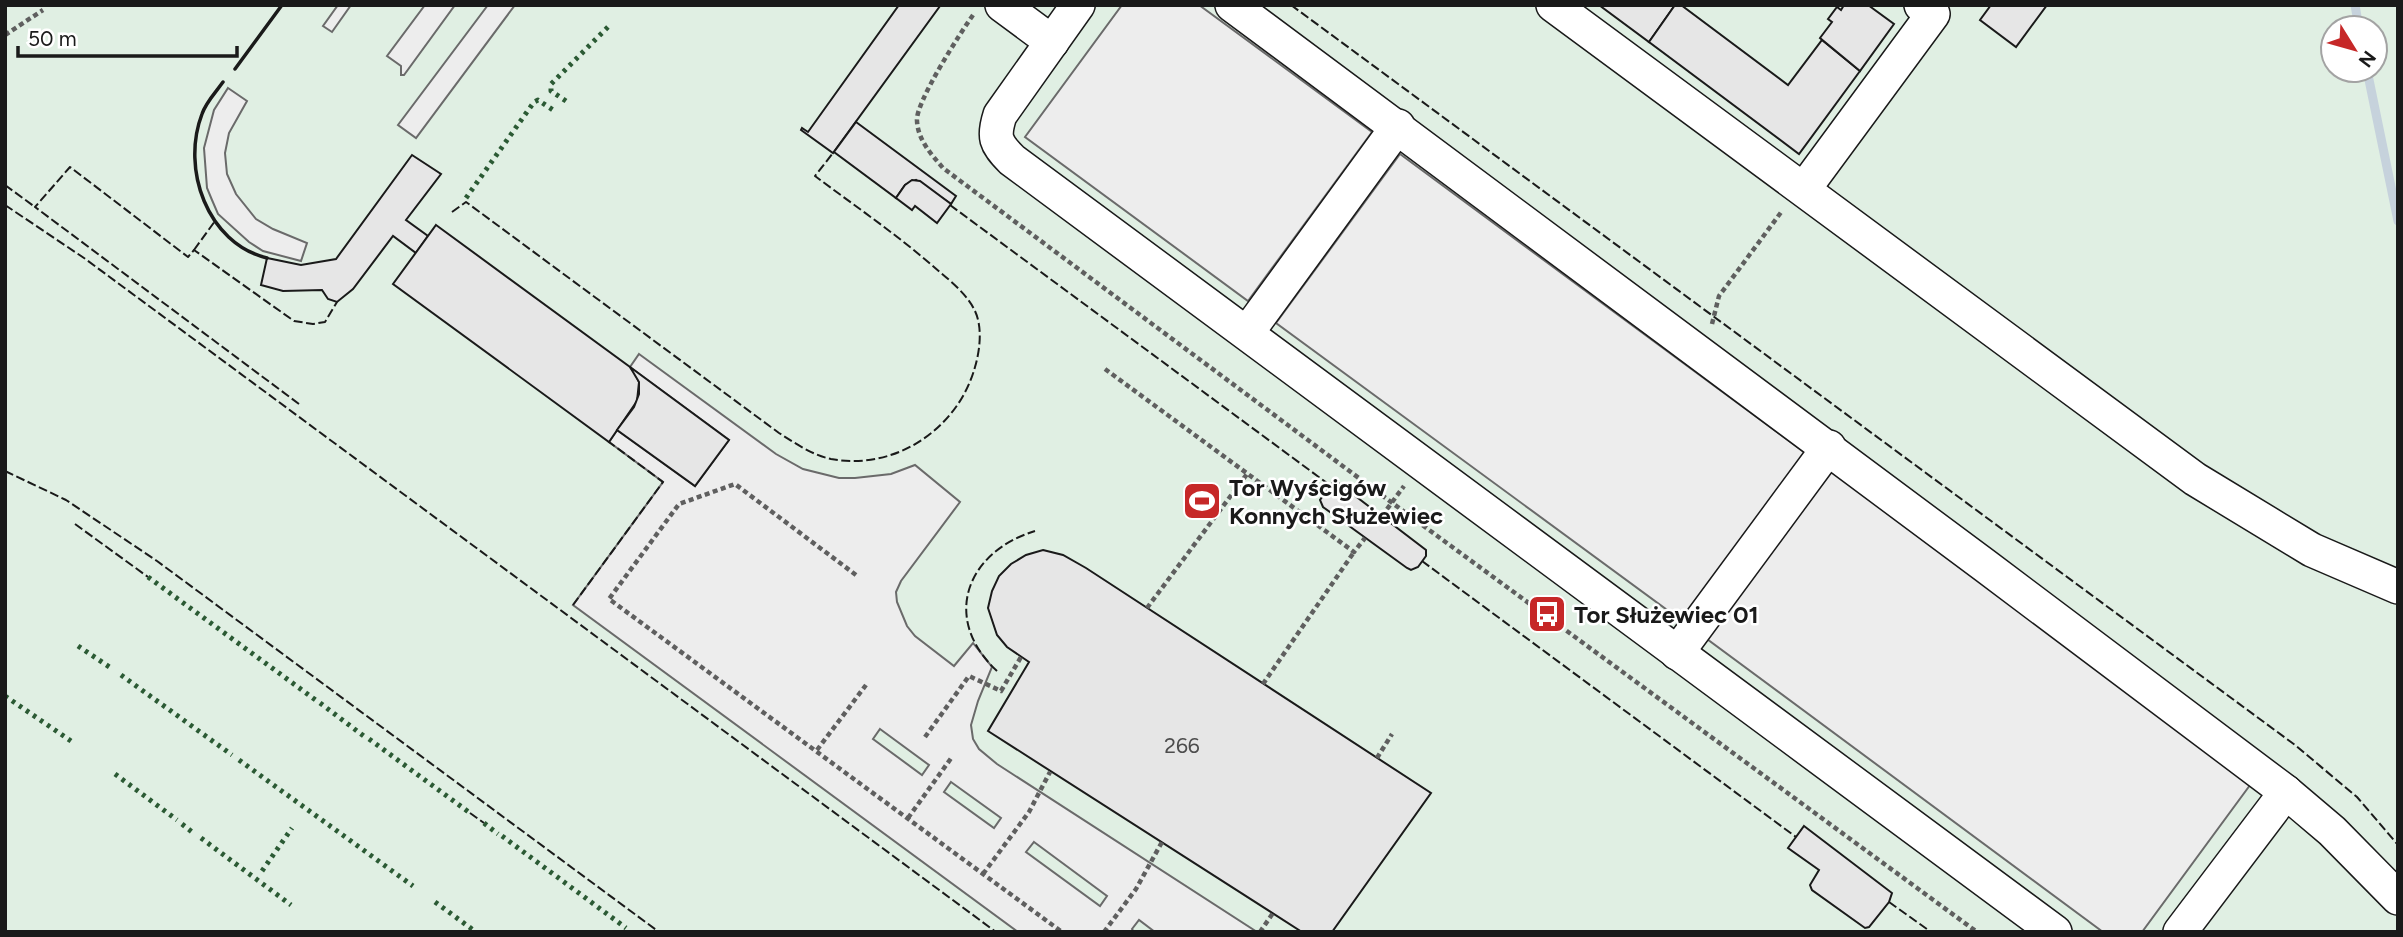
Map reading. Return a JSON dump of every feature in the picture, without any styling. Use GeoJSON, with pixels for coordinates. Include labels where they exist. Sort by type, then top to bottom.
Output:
{"type":"FeatureCollection","features":[{"type":"Feature","properties":{"kind":"lane"},"geometry":{"type":"LineString","coordinates":[[1002,5],[1052,42]]}},
{"type":"Feature","properties":{"kind":"lane"},"geometry":{"type":"LineString","coordinates":[[1078,5],[1000,115],[995,132],[1000,147],[1012,160],[2055,932]]}},
{"type":"Feature","properties":{"kind":"lane"},"geometry":{"type":"LineString","coordinates":[[1232,5],[1829,447],[2286,792],[2332,831],[2398,898]]}},
{"type":"Feature","properties":{"kind":"lane"},"geometry":{"type":"LineString","coordinates":[[1553,5],[2195,479],[2312,550],[2398,587]]}},
{"type":"Feature","properties":{"kind":"lane"},"geometry":{"type":"LineString","coordinates":[[1804,189],[1931,8]]}},
{"type":"Feature","properties":{"kind":"lane"},"geometry":{"type":"LineString","coordinates":[[1247,333],[1398,126]]}},
{"type":"Feature","properties":{"kind":"lane"},"geometry":{"type":"LineString","coordinates":[[1677,653],[1829,447]]}},
{"type":"Feature","properties":{"kind":"lane"},"geometry":{"type":"LineString","coordinates":[[2180,932],[2286,792]]}},
{"type":"Feature","properties":{"kind":"path"},"geometry":{"type":"LineString","coordinates":[[979,5],[948,51],[916,117],[919,136],[943,168],[1402,510],[1977,932]]}},
{"type":"Feature","properties":{"kind":"path"},"geometry":{"type":"LineString","coordinates":[[5,35],[43,10]]}},
{"type":"Feature","properties":{"kind":"path"},"geometry":{"type":"LineString","coordinates":[[1714,317],[1719,296],[1788,203],[1804,189]]}},
{"type":"Feature","properties":{"kind":"path"},"geometry":{"type":"LineString","coordinates":[[1105,369],[1354,552]]}},
{"type":"Feature","properties":{"kind":"path"},"geometry":{"type":"LineString","coordinates":[[1147,608],[1247,474]]}},
{"type":"Feature","properties":{"kind":"path"},"geometry":{"type":"LineString","coordinates":[[856,575],[735,484],[679,505],[609,599],[1062,932]]}},
{"type":"Feature","properties":{"kind":"path"},"geometry":{"type":"LineString","coordinates":[[1263,684],[1366,538]]}},
{"type":"Feature","properties":{"kind":"path"},"geometry":{"type":"LineString","coordinates":[[925,737],[969,676],[1001,691],[1021,657]]}},
{"type":"Feature","properties":{"kind":"path"},"geometry":{"type":"LineString","coordinates":[[817,750],[866,685]]}},
{"type":"Feature","properties":{"kind":"path"},"geometry":{"type":"LineString","coordinates":[[1377,758],[1392,734]]}},
{"type":"Feature","properties":{"kind":"path"},"geometry":{"type":"LineString","coordinates":[[908,818],[952,757]]}},
{"type":"Feature","properties":{"kind":"path"},"geometry":{"type":"LineString","coordinates":[[983,874],[1029,812],[1050,772]]}},
{"type":"Feature","properties":{"kind":"path"},"geometry":{"type":"LineString","coordinates":[[1104,932],[1136,889],[1162,842]]}},
{"type":"Feature","properties":{"kind":"path"},"geometry":{"type":"LineString","coordinates":[[1260,932],[1273,913]]}},
{"type":"Feature","properties":{"kind":"green space","name":"Tor Wyścigów Konnych Służewiec"},"geometry":{"type":"Polygon","coordinates":[[[5,5],[2398,5],[2398,932],[5,932],[5,5]]]}},
{"type":"Feature","properties":{"kind":"shaded area"},"geometry":{"type":"Polygon","coordinates":[[[338,5],[351,5],[332,32],[323,26],[338,5]]]}},
{"type":"Feature","properties":{"kind":"shaded area"},"geometry":{"type":"Polygon","coordinates":[[[425,5],[455,5],[404,75],[401,75],[401,66],[387,56],[425,5]]]}},
{"type":"Feature","properties":{"kind":"shaded area"},"geometry":{"type":"Polygon","coordinates":[[[488,5],[515,5],[416,138],[398,125],[488,5]]]}},
{"type":"Feature","properties":{"kind":"shaded area"},"geometry":{"type":"Polygon","coordinates":[[[1122,5],[1199,5],[1372,132],[1248,301],[1025,137],[1122,5]]]}},
{"type":"Feature","properties":{"kind":"shaded area"},"geometry":{"type":"Polygon","coordinates":[[[228,88],[247,101],[229,133],[225,153],[227,174],[236,194],[256,219],[307,243],[301,261],[263,251],[249,242],[218,214],[212,200],[207,188],[204,148],[214,110],[228,88]]]}},
{"type":"Feature","properties":{"kind":"shaded area"},"geometry":{"type":"Polygon","coordinates":[[[1400,154],[1808,455],[1685,623],[1276,323],[1400,154]]]}},
{"type":"Feature","properties":{"kind":"shaded area"},"geometry":{"type":"Polygon","coordinates":[[[639,354],[776,454],[803,469],[839,478],[855,478],[891,474],[915,465],[960,502],[901,581],[896,592],[897,602],[907,626],[915,636],[954,666],[973,643],[992,667],[971,725],[973,739],[979,749],[997,764],[1257,932],[1155,932],[1139,920],[1132,929],[1134,932],[1018,932],[573,605],[663,482],[609,442],[617,430],[695,486],[729,440],[630,367],[639,354]],[[880,729],[873,739],[922,775],[929,765],[880,729]],[[951,782],[944,792],[994,828],[1001,818],[951,782]],[[1034,842],[1026,852],[1100,906],[1107,896],[1034,842]]]}},
{"type":"Feature","properties":{"kind":"shaded area"},"geometry":{"type":"Polygon","coordinates":[[[1832,470],[2253,781],[2142,932],[2103,932],[1707,639],[1832,470]]]}},
{"type":"Feature","properties":{"kind":"building"},"geometry":{"type":"Polygon","coordinates":[[[899,5],[940,6],[833,153],[801,130],[802,128],[808,132],[899,5]]]}},
{"type":"Feature","properties":{"kind":"building"},"geometry":{"type":"Polygon","coordinates":[[[1599,5],[1675,5],[1649,42],[1599,5]]]}},
{"type":"Feature","properties":{"kind":"building"},"geometry":{"type":"Polygon","coordinates":[[[1675,5],[1681,5],[1788,85],[1822,40],[1860,71],[1799,154],[1649,42],[1675,5]]]}},
{"type":"Feature","properties":{"kind":"building"},"geometry":{"type":"Polygon","coordinates":[[[1844,5],[1868,5],[1894,24],[1860,71],[1820,38],[1832,22],[1828,19],[1837,7],[1841,10],[1844,5]]]}},
{"type":"Feature","properties":{"kind":"building"},"geometry":{"type":"Polygon","coordinates":[[[1991,5],[2047,5],[2016,47],[1980,20],[1991,5]]]}},
{"type":"Feature","properties":{"kind":"building"},"geometry":{"type":"Polygon","coordinates":[[[856,122],[956,196],[951,204],[916,180],[905,185],[896,198],[834,152],[856,122]]]}},
{"type":"Feature","properties":{"kind":"building"},"geometry":{"type":"Polygon","coordinates":[[[412,155],[441,174],[406,220],[428,236],[416,253],[393,236],[353,289],[337,302],[328,299],[322,290],[283,291],[261,285],[267,258],[301,265],[336,259],[412,155]]]}},
{"type":"Feature","properties":{"kind":"building"},"geometry":{"type":"Polygon","coordinates":[[[912,180],[920,181],[951,204],[937,223],[915,206],[912,210],[896,198],[912,180]]]}},
{"type":"Feature","properties":{"kind":"building"},"geometry":{"type":"Polygon","coordinates":[[[436,225],[635,373],[639,382],[637,401],[609,442],[393,284],[436,225]]]}},
{"type":"Feature","properties":{"kind":"building"},"geometry":{"type":"Polygon","coordinates":[[[630,367],[729,440],[695,486],[617,430],[634,407],[639,394],[639,382],[630,367]]]}},
{"type":"Feature","properties":{"kind":"building"},"geometry":{"type":"Polygon","coordinates":[[[1333,482],[1337,482],[1426,550],[1426,556],[1418,567],[1411,570],[1407,568],[1323,507],[1320,500],[1333,482]]]}},
{"type":"Feature","properties":{"kind":"building"},"geometry":{"type":"Polygon","coordinates":[[[1043,550],[1063,555],[1086,568],[1431,793],[1332,932],[1302,932],[988,731],[1029,662],[1007,647],[997,635],[988,608],[992,591],[999,576],[1011,564],[1026,555],[1043,550]]]}},
{"type":"Feature","properties":{"kind":"building"},"geometry":{"type":"Polygon","coordinates":[[[1804,826],[1892,893],[1889,902],[1869,927],[1865,928],[1812,890],[1810,885],[1819,870],[1788,848],[1804,826]]]}},
{"type":"Feature","properties":{"kind":"waterway"},"geometry":{"type":"LineString","coordinates":[[2355,5],[2357,14]]}},
{"type":"Feature","properties":{"kind":"waterway"},"geometry":{"type":"LineString","coordinates":[[2370,84],[2398,221]]}},
{"type":"Feature","properties":{"kind":"hedge"},"geometry":{"type":"LineString","coordinates":[[566,101],[551,91],[551,84],[608,27]]}},
{"type":"Feature","properties":{"kind":"hedge"},"geometry":{"type":"LineString","coordinates":[[466,198],[534,102],[538,100],[556,112]]}},
{"type":"Feature","properties":{"kind":"hedge"},"geometry":{"type":"LineString","coordinates":[[148,577],[317,701]]}},
{"type":"Feature","properties":{"kind":"hedge"},"geometry":{"type":"LineString","coordinates":[[78,646],[111,668]]}},
{"type":"Feature","properties":{"kind":"hedge"},"geometry":{"type":"LineString","coordinates":[[121,675],[232,755]]}},
{"type":"Feature","properties":{"kind":"hedge"},"geometry":{"type":"LineString","coordinates":[[5,696],[71,741]]}},
{"type":"Feature","properties":{"kind":"hedge"},"geometry":{"type":"LineString","coordinates":[[320,703],[365,737]]}},
{"type":"Feature","properties":{"kind":"hedge"},"geometry":{"type":"LineString","coordinates":[[369,739],[470,813]]}},
{"type":"Feature","properties":{"kind":"hedge"},"geometry":{"type":"LineString","coordinates":[[239,760],[413,886]]}},
{"type":"Feature","properties":{"kind":"hedge"},"geometry":{"type":"LineString","coordinates":[[115,774],[177,820]]}},
{"type":"Feature","properties":{"kind":"hedge"},"geometry":{"type":"LineString","coordinates":[[484,823],[498,834]]}},
{"type":"Feature","properties":{"kind":"hedge"},"geometry":{"type":"LineString","coordinates":[[182,824],[192,832]]}},
{"type":"Feature","properties":{"kind":"hedge"},"geometry":{"type":"LineString","coordinates":[[262,871],[292,828]]}},
{"type":"Feature","properties":{"kind":"hedge"},"geometry":{"type":"LineString","coordinates":[[502,836],[626,928]]}},
{"type":"Feature","properties":{"kind":"hedge"},"geometry":{"type":"LineString","coordinates":[[201,838],[291,905]]}},
{"type":"Feature","properties":{"kind":"hedge"},"geometry":{"type":"LineString","coordinates":[[435,902],[476,932]]}},
{"type":"Feature","properties":{"kind":"fence"},"geometry":{"type":"LineString","coordinates":[[1291,5],[2295,745],[2357,797],[2398,845]]}},
{"type":"Feature","properties":{"kind":"fence"},"geometry":{"type":"LineString","coordinates":[[452,212],[466,202],[797,445],[831,459],[855,461],[878,458],[900,452],[921,441],[939,427],[954,409],[967,389],[975,367],[979,323],[971,303],[951,281],[815,176],[833,153]]}},
{"type":"Feature","properties":{"kind":"fence"},"geometry":{"type":"LineString","coordinates":[[299,404],[35,207],[70,167],[188,257],[194,250],[294,321],[313,324],[325,322],[337,302]]}},
{"type":"Feature","properties":{"kind":"fence"},"geometry":{"type":"LineString","coordinates":[[5,185],[35,207]]}},
{"type":"Feature","properties":{"kind":"fence"},"geometry":{"type":"LineString","coordinates":[[5,205],[84,258],[996,932]]}},
{"type":"Feature","properties":{"kind":"fence"},"geometry":{"type":"LineString","coordinates":[[950,205],[1331,486]]}},
{"type":"Feature","properties":{"kind":"fence"},"geometry":{"type":"LineString","coordinates":[[194,250],[215,221]]}},
{"type":"Feature","properties":{"kind":"fence"},"geometry":{"type":"LineString","coordinates":[[573,605],[663,482],[609,442]]}},
{"type":"Feature","properties":{"kind":"fence"},"geometry":{"type":"LineString","coordinates":[[5,471],[66,500],[157,561],[659,932]]}},
{"type":"Feature","properties":{"kind":"fence"},"geometry":{"type":"LineString","coordinates":[[75,524],[148,577]]}},
{"type":"Feature","properties":{"kind":"fence"},"geometry":{"type":"LineString","coordinates":[[997,671],[980,651],[970,630],[966,609],[969,589],[978,571],[992,554],[1011,541],[1035,531]]}},
{"type":"Feature","properties":{"kind":"fence"},"geometry":{"type":"LineString","coordinates":[[1422,561],[1796,837]]}},
{"type":"Feature","properties":{"kind":"fence"},"geometry":{"type":"LineString","coordinates":[[470,813],[484,823]]}},
{"type":"Feature","properties":{"kind":"fence"},"geometry":{"type":"LineString","coordinates":[[1889,902],[1931,932]]}},
{"type":"Feature","properties":{"kind":"wall"},"geometry":{"type":"LineString","coordinates":[[235,69],[282,5]]}},
{"type":"Feature","properties":{"kind":"wall"},"geometry":{"type":"LineString","coordinates":[[223,82],[204,110],[196,135],[198,180],[204,201],[229,237],[246,250],[267,258]]}},
{"type":"Feature","properties":{"kind":"place","name":"Tor Wyścigów Konnych Służewiec"},"geometry":{"type":"Point","coordinates":[1202,501]}},
{"type":"Feature","properties":{"kind":"place","name":"Tor Służewiec 01"},"geometry":{"type":"Point","coordinates":[1547,614]}}]}
